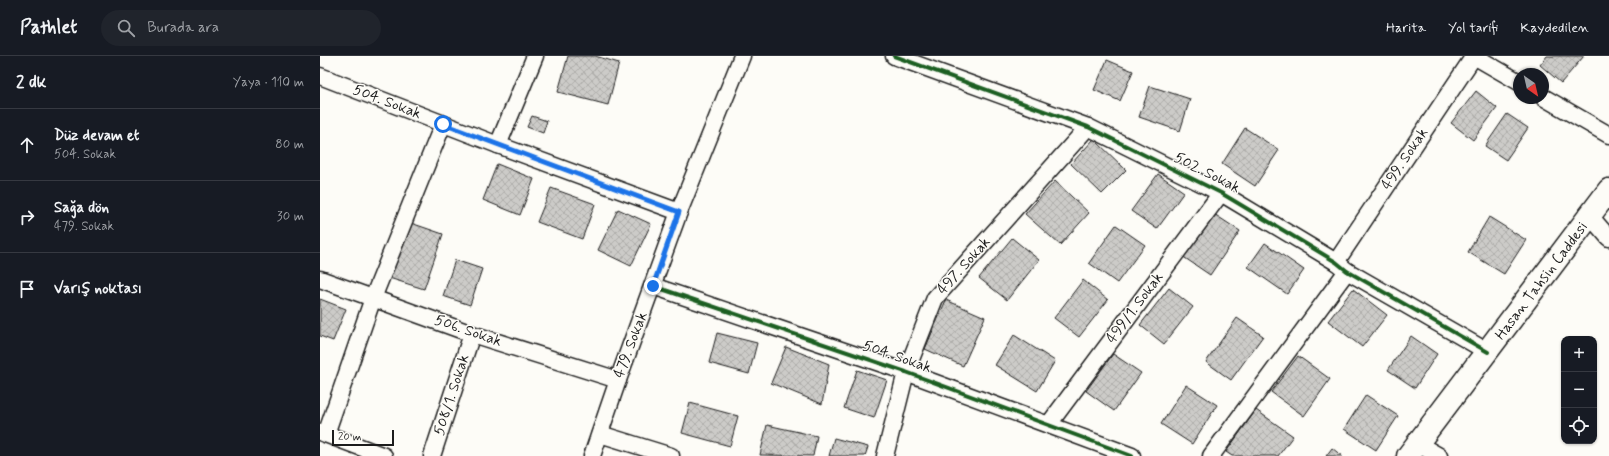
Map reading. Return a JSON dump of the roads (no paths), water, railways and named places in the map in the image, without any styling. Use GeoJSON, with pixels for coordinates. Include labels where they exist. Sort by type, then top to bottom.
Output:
{"type":"FeatureCollection","features":[{"type":"Feature","properties":{"kind":"street"},"geometry":{"type":"LineString","coordinates":[[498,145],[535,56]]}},
{"type":"Feature","properties":{"kind":"street","name":"479. Sokak"},"geometry":{"type":"LineString","coordinates":[[592,456],[679,212],[742,56]]}},
{"type":"Feature","properties":{"kind":"street","name":"502. Sokak"},"geometry":{"type":"LineString","coordinates":[[894,56],[929,62],[1088,127],[1221,193],[1341,267],[1488,352]]}},
{"type":"Feature","properties":{"kind":"street"},"geometry":{"type":"LineString","coordinates":[[1474,56],[1513,79]]}},
{"type":"Feature","properties":{"kind":"street","name":"499. Sokak"},"geometry":{"type":"LineString","coordinates":[[1211,456],[1341,267],[1474,56]]}},
{"type":"Feature","properties":{"kind":"street","name":"504. Sokak"},"geometry":{"type":"LineString","coordinates":[[320,76],[498,145],[679,212]]}},
{"type":"Feature","properties":{"kind":"street"},"geometry":{"type":"LineString","coordinates":[[1549,100],[1609,135]]}},
{"type":"Feature","properties":{"kind":"street"},"geometry":{"type":"LineString","coordinates":[[384,456],[323,433],[373,298],[443,124]]}},
{"type":"Feature","properties":{"kind":"street","name":"497. Sokak"},"geometry":{"type":"LineString","coordinates":[[885,456],[906,372],[935,298],[1088,127]]}},
{"type":"Feature","properties":{"kind":"street","name":"Hasan Tahsin Caddesi"},"geometry":{"type":"LineString","coordinates":[[1413,450],[1609,190]]}},
{"type":"Feature","properties":{"kind":"street","name":"499/1. Sokak"},"geometry":{"type":"LineString","coordinates":[[1049,424],[1221,193]]}},
{"type":"Feature","properties":{"kind":"street"},"geometry":{"type":"LineString","coordinates":[[1590,216],[1609,238]]}},
{"type":"Feature","properties":{"kind":"street","name":"506. Sokak"},"geometry":{"type":"LineString","coordinates":[[320,279],[472,334],[618,380]]}},
{"type":"Feature","properties":{"kind":"street","name":"504. Sokak"},"geometry":{"type":"LineString","coordinates":[[653,286],[906,372],[1132,456]]}},
{"type":"Feature","properties":{"kind":"street","name":"508/1. Sokak"},"geometry":{"type":"LineString","coordinates":[[432,456],[472,334]]}},
{"type":"Feature","properties":{"kind":"street"},"geometry":{"type":"LineString","coordinates":[[600,434],[671,456]]}},
{"type":"Feature","properties":{"kind":"street"},"geometry":{"type":"LineString","coordinates":[[1413,450],[1439,456]]}}]}
